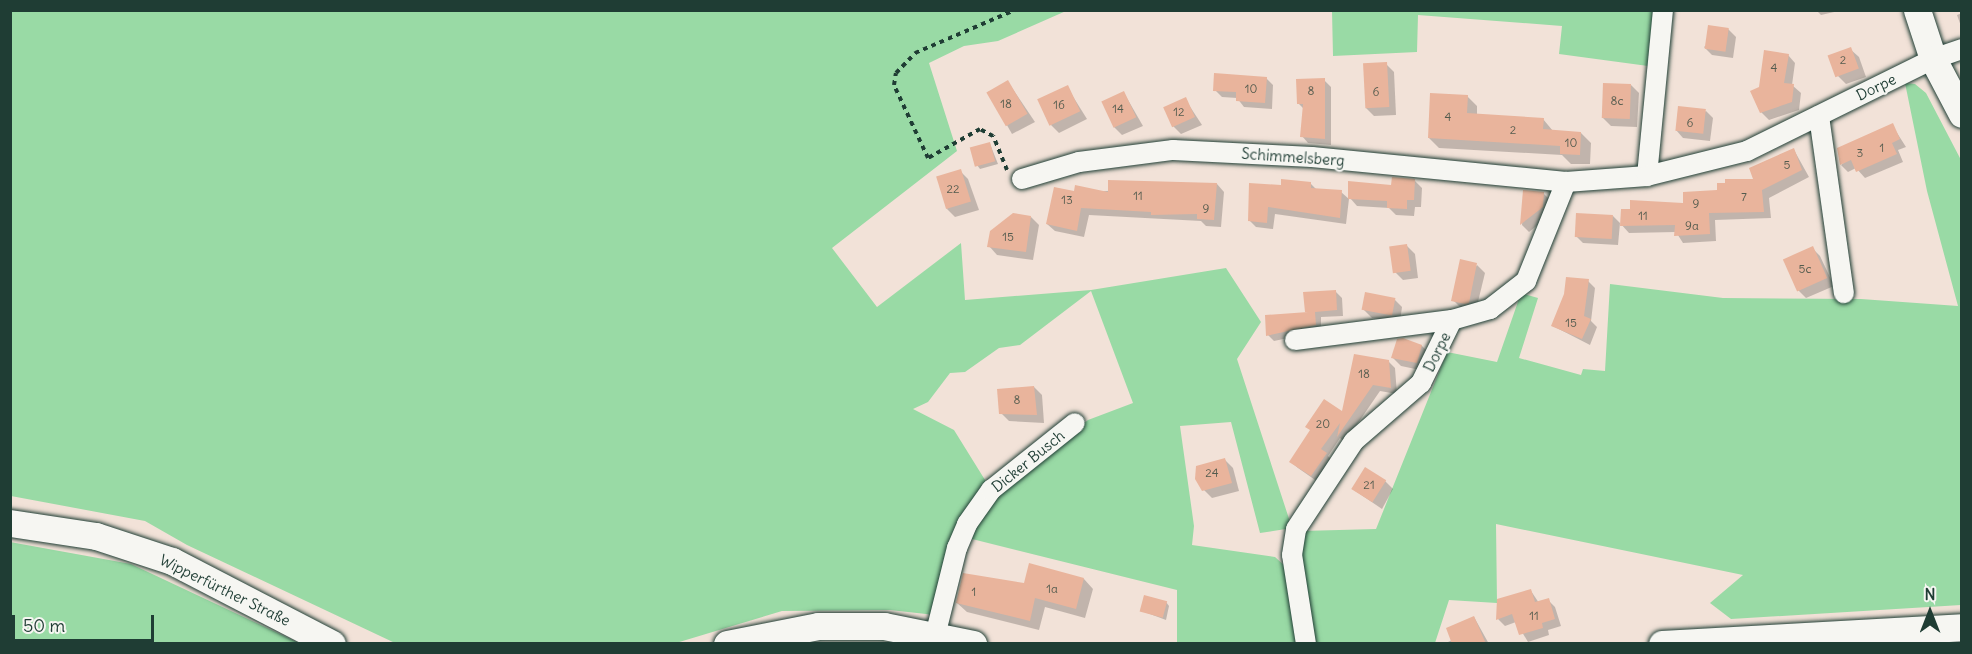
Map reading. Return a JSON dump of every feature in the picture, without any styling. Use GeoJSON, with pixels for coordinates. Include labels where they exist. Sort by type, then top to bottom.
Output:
{"type":"FeatureCollection","features":[{"type":"Feature","properties":{"kind":"main road"},"geometry":{"type":"LineString","coordinates":[[1917,10],[1934,59],[1962,114]]}},
{"type":"Feature","properties":{"kind":"main road","name":"Wipperfürther Straße"},"geometry":{"type":"LineString","coordinates":[[10,523],[96,536],[172,561],[332,644]]}},
{"type":"Feature","properties":{"kind":"main road"},"geometry":{"type":"LineString","coordinates":[[727,644],[818,627],[884,626],[973,644]]}},
{"type":"Feature","properties":{"kind":"main road"},"geometry":{"type":"LineString","coordinates":[[1662,644],[1962,627]]}},
{"type":"Feature","properties":{"kind":"street"},"geometry":{"type":"LineString","coordinates":[[1647,176],[1663,10]]}},
{"type":"Feature","properties":{"kind":"street","name":"Dorpe"},"geometry":{"type":"LineString","coordinates":[[1306,644],[1292,555],[1296,529],[1354,441],[1420,382],[1452,321],[1490,309],[1526,281],[1566,182],[1647,176],[1747,151],[1934,59],[1962,49]]}},
{"type":"Feature","properties":{"kind":"street"},"geometry":{"type":"LineString","coordinates":[[1819,116],[1844,293]]}},
{"type":"Feature","properties":{"kind":"street","name":"Schimmelsberg"},"geometry":{"type":"LineString","coordinates":[[1022,179],[1079,162],[1173,150],[1312,157],[1566,182]]}},
{"type":"Feature","properties":{"kind":"street"},"geometry":{"type":"LineString","coordinates":[[1295,340],[1452,321]]}},
{"type":"Feature","properties":{"kind":"street","name":"Dicker Busch"},"geometry":{"type":"LineString","coordinates":[[935,636],[957,548],[968,524],[991,490],[1075,423]]}},
{"type":"Feature","properties":{"kind":"path"},"geometry":{"type":"LineString","coordinates":[[1015,10],[915,53],[896,73],[894,85],[927,158],[980,129],[993,136],[1008,176],[1022,179]]}},
{"type":"Feature","properties":{"kind":"green space"},"geometry":{"type":"Polygon","coordinates":[[[10,11],[1066,11],[998,41],[964,46],[929,63],[957,151],[832,248],[877,307],[961,243],[965,300],[1091,290],[1226,268],[1261,322],[1237,359],[1292,528],[1260,533],[1231,422],[1180,426],[1194,526],[1192,545],[1275,557],[1285,566],[1301,643],[1177,643],[1177,590],[964,537],[992,494],[1088,420],[1133,403],[1091,291],[1020,345],[999,348],[965,372],[950,373],[928,402],[913,409],[954,430],[990,488],[958,535],[935,615],[890,610],[782,611],[676,643],[395,643],[187,545],[145,521],[11,496],[10,11]]]}},
{"type":"Feature","properties":{"kind":"green space"},"geometry":{"type":"Polygon","coordinates":[[[1332,11],[1656,11],[1648,66],[1559,54],[1562,26],[1418,15],[1417,52],[1333,56],[1332,11]]]}},
{"type":"Feature","properties":{"kind":"green space"},"geometry":{"type":"Polygon","coordinates":[[[1905,83],[1915,84],[1926,93],[1961,160],[1961,605],[1731,619],[1710,603],[1743,575],[1496,524],[1497,603],[1449,600],[1435,643],[1310,643],[1298,584],[1302,531],[1376,529],[1447,352],[1497,362],[1521,293],[1538,298],[1519,358],[1581,375],[1583,369],[1605,371],[1610,284],[1723,298],[1861,299],[1958,306],[1927,191],[1905,83]]]}},
{"type":"Feature","properties":{"kind":"green space"},"geometry":{"type":"Polygon","coordinates":[[[10,542],[131,564],[299,643],[11,643],[10,542]]]}},
{"type":"Feature","properties":{"kind":"building"},"geometry":{"type":"Polygon","coordinates":[[[1708,25],[1729,28],[1725,52],[1705,49],[1708,25]]]}},
{"type":"Feature","properties":{"kind":"building"},"geometry":{"type":"Polygon","coordinates":[[[1851,47],[1859,69],[1835,77],[1828,56],[1851,47]]]}},
{"type":"Feature","properties":{"kind":"building"},"geometry":{"type":"Polygon","coordinates":[[[1764,50],[1789,54],[1784,83],[1794,84],[1792,102],[1760,113],[1750,91],[1759,87],[1764,50]]]}},
{"type":"Feature","properties":{"kind":"building"},"geometry":{"type":"Polygon","coordinates":[[[1387,62],[1389,107],[1365,108],[1363,63],[1387,62]]]}},
{"type":"Feature","properties":{"kind":"building"},"geometry":{"type":"Polygon","coordinates":[[[1214,73],[1267,77],[1265,103],[1236,101],[1236,92],[1213,91],[1214,73]]]}},
{"type":"Feature","properties":{"kind":"building"},"geometry":{"type":"Polygon","coordinates":[[[1325,78],[1325,139],[1300,137],[1303,104],[1297,104],[1296,79],[1325,78]]]}},
{"type":"Feature","properties":{"kind":"building"},"geometry":{"type":"Polygon","coordinates":[[[1008,80],[1028,114],[1006,126],[986,92],[1008,80]]]}},
{"type":"Feature","properties":{"kind":"building"},"geometry":{"type":"Polygon","coordinates":[[[1603,83],[1631,84],[1630,119],[1602,118],[1603,83]]]}},
{"type":"Feature","properties":{"kind":"building"},"geometry":{"type":"Polygon","coordinates":[[[1068,85],[1080,111],[1049,126],[1037,99],[1068,85]]]}},
{"type":"Feature","properties":{"kind":"building"},"geometry":{"type":"Polygon","coordinates":[[[1124,91],[1136,117],[1114,128],[1101,102],[1124,91]]]}},
{"type":"Feature","properties":{"kind":"building"},"geometry":{"type":"Polygon","coordinates":[[[1430,93],[1468,95],[1467,113],[1544,118],[1543,129],[1581,132],[1580,155],[1560,154],[1560,146],[1428,138],[1430,93]]]}},
{"type":"Feature","properties":{"kind":"building"},"geometry":{"type":"Polygon","coordinates":[[[1186,97],[1195,117],[1172,127],[1163,107],[1186,97]]]}},
{"type":"Feature","properties":{"kind":"building"},"geometry":{"type":"Polygon","coordinates":[[[1678,106],[1706,109],[1703,134],[1675,131],[1678,106]]]}},
{"type":"Feature","properties":{"kind":"building"},"geometry":{"type":"Polygon","coordinates":[[[1893,123],[1900,139],[1892,143],[1897,154],[1856,172],[1851,160],[1840,165],[1837,148],[1893,123]]]}},
{"type":"Feature","properties":{"kind":"building"},"geometry":{"type":"Polygon","coordinates":[[[990,142],[995,161],[975,167],[970,147],[990,142]]]}},
{"type":"Feature","properties":{"kind":"building"},"geometry":{"type":"Polygon","coordinates":[[[1794,148],[1802,170],[1762,190],[1764,212],[1709,213],[1710,234],[1674,236],[1675,225],[1620,226],[1621,209],[1630,209],[1630,200],[1683,203],[1683,192],[1717,190],[1717,183],[1725,183],[1725,179],[1753,179],[1749,168],[1794,148]]]}},
{"type":"Feature","properties":{"kind":"building"},"geometry":{"type":"Polygon","coordinates":[[[961,169],[971,202],[946,209],[936,177],[961,169]]]}},
{"type":"Feature","properties":{"kind":"building"},"geometry":{"type":"Polygon","coordinates":[[[1392,177],[1415,179],[1414,200],[1407,200],[1407,209],[1387,208],[1387,201],[1348,199],[1348,181],[1391,185],[1392,177]]]}},
{"type":"Feature","properties":{"kind":"building"},"geometry":{"type":"Polygon","coordinates":[[[1281,179],[1311,182],[1311,188],[1342,190],[1340,218],[1268,207],[1267,223],[1248,221],[1249,183],[1281,185],[1281,179]]]}},
{"type":"Feature","properties":{"kind":"building"},"geometry":{"type":"Polygon","coordinates":[[[1108,180],[1217,183],[1214,220],[1197,219],[1197,214],[1151,215],[1151,212],[1081,208],[1077,231],[1046,224],[1054,187],[1074,191],[1075,185],[1108,192],[1108,180]]]}},
{"type":"Feature","properties":{"kind":"building"},"geometry":{"type":"Polygon","coordinates":[[[1523,190],[1544,192],[1543,207],[1520,225],[1523,190]]]}},
{"type":"Feature","properties":{"kind":"building"},"geometry":{"type":"Polygon","coordinates":[[[1013,213],[1031,216],[1026,252],[987,247],[990,231],[1013,213]]]}},
{"type":"Feature","properties":{"kind":"building"},"geometry":{"type":"Polygon","coordinates":[[[1576,213],[1613,215],[1612,239],[1575,237],[1576,213]]]}},
{"type":"Feature","properties":{"kind":"building"},"geometry":{"type":"Polygon","coordinates":[[[1407,244],[1411,271],[1393,273],[1389,247],[1407,244]]]}},
{"type":"Feature","properties":{"kind":"building"},"geometry":{"type":"Polygon","coordinates":[[[1813,246],[1827,278],[1797,291],[1783,259],[1813,246]]]}},
{"type":"Feature","properties":{"kind":"building"},"geometry":{"type":"Polygon","coordinates":[[[1460,259],[1477,263],[1469,303],[1465,304],[1451,301],[1460,259]]]}},
{"type":"Feature","properties":{"kind":"building"},"geometry":{"type":"Polygon","coordinates":[[[1566,277],[1589,279],[1584,316],[1591,319],[1582,339],[1551,326],[1564,294],[1566,277]]]}},
{"type":"Feature","properties":{"kind":"building"},"geometry":{"type":"Polygon","coordinates":[[[1336,290],[1337,310],[1315,312],[1316,325],[1266,336],[1265,315],[1308,312],[1305,312],[1303,292],[1336,290]]]}},
{"type":"Feature","properties":{"kind":"building"},"geometry":{"type":"Polygon","coordinates":[[[1365,292],[1395,298],[1392,316],[1362,310],[1365,292]]]}},
{"type":"Feature","properties":{"kind":"building"},"geometry":{"type":"Polygon","coordinates":[[[1403,338],[1422,345],[1417,363],[1391,358],[1397,339],[1403,338]]]}},
{"type":"Feature","properties":{"kind":"building"},"geometry":{"type":"Polygon","coordinates":[[[1354,354],[1389,360],[1391,388],[1373,385],[1337,437],[1340,423],[1321,449],[1327,453],[1311,476],[1289,462],[1310,430],[1305,427],[1324,399],[1342,411],[1354,354]]]}},
{"type":"Feature","properties":{"kind":"building"},"geometry":{"type":"Polygon","coordinates":[[[1034,386],[1037,415],[999,414],[997,389],[1034,386]]]}},
{"type":"Feature","properties":{"kind":"building"},"geometry":{"type":"Polygon","coordinates":[[[1225,458],[1232,483],[1202,491],[1195,479],[1196,466],[1225,458]]]}},
{"type":"Feature","properties":{"kind":"building"},"geometry":{"type":"Polygon","coordinates":[[[1365,467],[1386,480],[1372,502],[1351,489],[1365,467]]]}},
{"type":"Feature","properties":{"kind":"building"},"geometry":{"type":"Polygon","coordinates":[[[1029,563],[1084,578],[1076,609],[1035,598],[1030,621],[956,603],[963,573],[1024,583],[1029,563]]]}},
{"type":"Feature","properties":{"kind":"building"},"geometry":{"type":"Polygon","coordinates":[[[1531,589],[1535,602],[1549,598],[1555,619],[1542,623],[1543,628],[1519,635],[1512,614],[1496,620],[1497,599],[1531,589]]]}},
{"type":"Feature","properties":{"kind":"building"},"geometry":{"type":"Polygon","coordinates":[[[1144,595],[1167,601],[1163,618],[1140,611],[1144,595]]]}},
{"type":"Feature","properties":{"kind":"building"},"geometry":{"type":"Polygon","coordinates":[[[1474,616],[1486,644],[1452,644],[1446,628],[1474,616]]]}}]}
